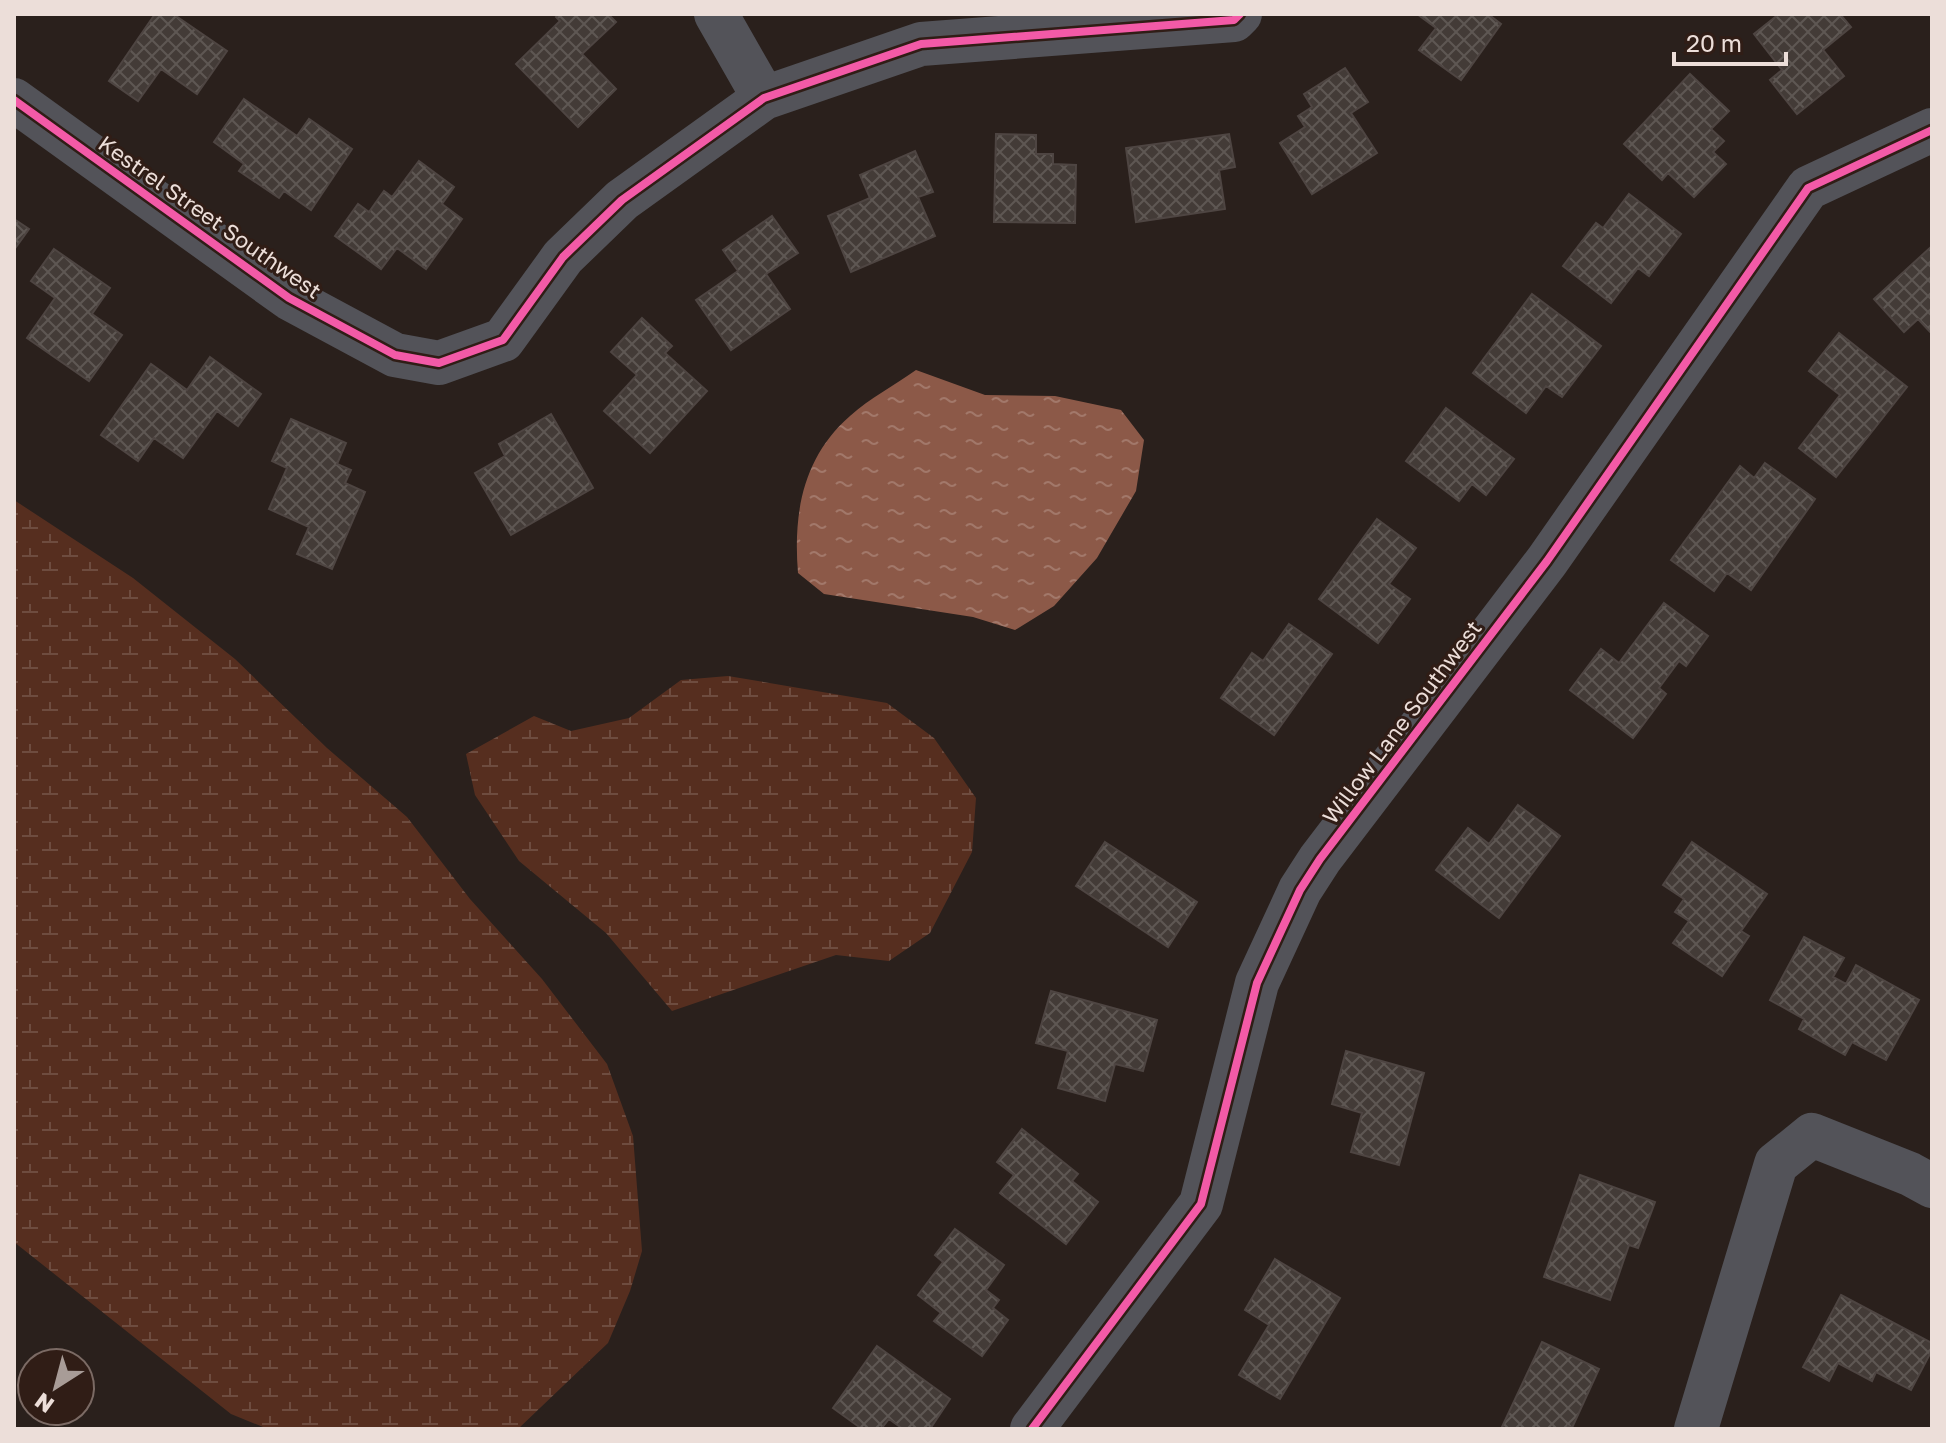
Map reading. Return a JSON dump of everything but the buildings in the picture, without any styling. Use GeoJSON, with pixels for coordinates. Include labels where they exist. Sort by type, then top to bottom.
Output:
{"type":"FeatureCollection","features":[{"type":"Feature","properties":{"kind":"street"},"geometry":{"type":"LineString","coordinates":[[716,14],[764,98],[921,44],[1234,20],[1240,14]]}},
{"type":"Feature","properties":{"kind":"street","name":"Kestrel Street Southwest"},"geometry":{"type":"LineString","coordinates":[[14,100],[289,298],[395,355],[439,363],[503,340],[563,257],[622,200],[764,98]]}},
{"type":"Feature","properties":{"kind":"street","name":"Willow Lane Southwest"},"geometry":{"type":"LineString","coordinates":[[1032,1429],[1201,1204],[1257,983],[1300,890],[1320,859],[1547,561],[1808,188],[1932,130]]}},
{"type":"Feature","properties":{"kind":"street"},"geometry":{"type":"LineString","coordinates":[[1696,1429],[1776,1164],[1812,1135],[1910,1174],[1932,1186]]}},
{"type":"Feature","properties":{"kind":"green space"},"geometry":{"type":"Polygon","coordinates":[[[14,500],[133,578],[235,659],[327,748],[407,817],[470,899],[542,979],[607,1064],[633,1136],[642,1251],[630,1291],[608,1343],[518,1429],[268,1429],[231,1414],[14,1242],[14,500]]]}},
{"type":"Feature","properties":{"kind":"green space"},"geometry":{"type":"Polygon","coordinates":[[[728,676],[887,703],[934,738],[976,798],[972,852],[930,933],[889,961],[836,955],[672,1011],[606,933],[519,861],[475,795],[466,754],[534,716],[571,731],[629,718],[681,680],[728,676]]]}},
{"type":"Feature","properties":{"kind":"water"},"geometry":{"type":"Polygon","coordinates":[[[916,370],[985,395],[1055,396],[1121,410],[1144,440],[1136,491],[1097,558],[1054,606],[1015,630],[973,617],[824,594],[798,573],[800,508],[804,487],[821,449],[858,409],[916,370]]]}},
{"type":"Feature","properties":{"kind":"cycle path"},"geometry":{"type":"LineString","coordinates":[[14,100],[289,298],[395,355],[439,363],[503,340],[563,257],[622,200],[764,98],[921,44],[1234,20],[1240,14]]}},
{"type":"Feature","properties":{"kind":"cycle path"},"geometry":{"type":"LineString","coordinates":[[1032,1429],[1201,1204],[1257,983],[1300,890],[1320,859],[1547,561],[1808,188],[1932,130]]}}]}
